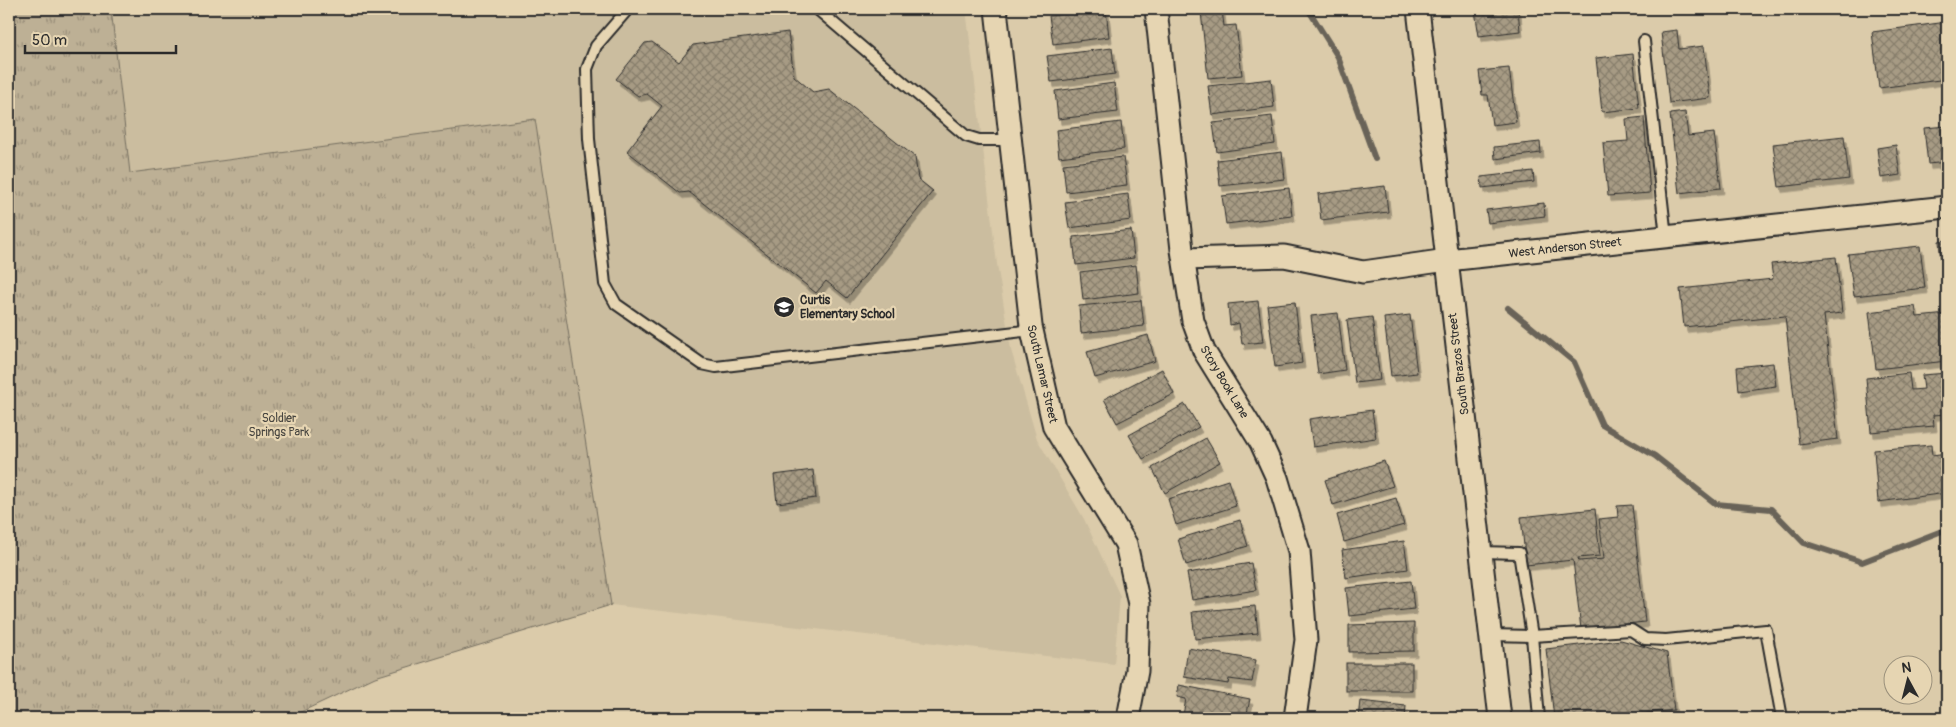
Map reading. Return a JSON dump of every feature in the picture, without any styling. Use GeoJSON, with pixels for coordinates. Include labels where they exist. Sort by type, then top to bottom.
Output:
{"type":"FeatureCollection","features":[{"type":"Feature","properties":{"kind":"street","name":"South Lamar Street"},"geometry":{"type":"LineString","coordinates":[[996,9],[1032,330],[1054,427],[1126,544],[1139,604],[1137,671],[1128,718]]}},
{"type":"Feature","properties":{"kind":"street","name":"Story Book Lane"},"geometry":{"type":"LineString","coordinates":[[1156,9],[1184,259],[1193,321],[1204,351],[1261,443],[1277,478],[1299,551],[1306,640],[1294,718]]}},
{"type":"Feature","properties":{"kind":"street","name":"South Brazos Street"},"geometry":{"type":"LineString","coordinates":[[1418,9],[1500,718]]}},
{"type":"Feature","properties":{"kind":"street","name":"West Anderson Street"},"geometry":{"type":"LineString","coordinates":[[1184,259],[1284,256],[1363,272],[1447,260],[1947,207]]}},
{"type":"Feature","properties":{"kind":"lane"},"geometry":{"type":"LineString","coordinates":[[628,9],[596,46],[587,69],[589,139],[606,284],[616,304],[702,364],[716,367],[1032,330]]}},
{"type":"Feature","properties":{"kind":"lane"},"geometry":{"type":"LineString","coordinates":[[817,9],[966,136],[980,140],[1010,140]]}},
{"type":"Feature","properties":{"kind":"lane"},"geometry":{"type":"LineString","coordinates":[[1644,41],[1666,237]]}},
{"type":"Feature","properties":{"kind":"lane"},"geometry":{"type":"LineString","coordinates":[[1481,552],[1519,553],[1532,636],[1539,718]]}},
{"type":"Feature","properties":{"kind":"lane"},"geometry":{"type":"LineString","coordinates":[[1491,635],[1532,636],[1631,630],[1645,639],[1666,640],[1766,630],[1782,718]]}},
{"type":"Feature","properties":{"kind":"shaded area","name":"Curtis Elementary School"},"geometry":{"type":"Polygon","coordinates":[[[111,9],[966,9],[997,264],[1011,350],[1037,439],[1084,519],[1120,596],[1114,664],[611,605],[535,119],[129,173],[111,9]]]}},
{"type":"Feature","properties":{"kind":"green space","name":"Soldier Springs Park"},"geometry":{"type":"Polygon","coordinates":[[[9,9],[111,9],[130,173],[535,119],[611,605],[375,677],[288,718],[9,718],[9,9]]]}},
{"type":"Feature","properties":{"kind":"building"},"geometry":{"type":"Polygon","coordinates":[[[1106,9],[1109,37],[1053,44],[1049,16],[1106,9]]]}},
{"type":"Feature","properties":{"kind":"building"},"geometry":{"type":"Polygon","coordinates":[[[1518,9],[1520,31],[1479,36],[1475,11],[1518,9]]]}},
{"type":"Feature","properties":{"kind":"building"},"geometry":{"type":"Polygon","coordinates":[[[1222,10],[1224,26],[1236,25],[1242,75],[1208,78],[1201,12],[1222,10]]]}},
{"type":"Feature","properties":{"kind":"building"},"geometry":{"type":"Polygon","coordinates":[[[1947,22],[1947,79],[1879,88],[1872,32],[1947,22]]]}},
{"type":"Feature","properties":{"kind":"building"},"geometry":{"type":"Polygon","coordinates":[[[1677,30],[1679,49],[1704,46],[1710,98],[1669,103],[1661,32],[1677,30]]]}},
{"type":"Feature","properties":{"kind":"building"},"geometry":{"type":"Polygon","coordinates":[[[788,32],[794,76],[813,92],[829,89],[915,157],[918,179],[933,191],[847,298],[826,281],[816,293],[689,192],[680,193],[627,151],[662,106],[647,94],[638,96],[616,79],[645,43],[652,42],[679,62],[693,45],[788,32]]]}},
{"type":"Feature","properties":{"kind":"building"},"geometry":{"type":"Polygon","coordinates":[[[1112,48],[1115,74],[1051,82],[1047,56],[1112,48]]]}},
{"type":"Feature","properties":{"kind":"building"},"geometry":{"type":"Polygon","coordinates":[[[1633,54],[1639,108],[1602,112],[1596,58],[1633,54]]]}},
{"type":"Feature","properties":{"kind":"building"},"geometry":{"type":"Polygon","coordinates":[[[1509,68],[1516,122],[1492,125],[1488,95],[1482,95],[1479,71],[1509,68]]]}},
{"type":"Feature","properties":{"kind":"building"},"geometry":{"type":"Polygon","coordinates":[[[1271,79],[1274,107],[1212,115],[1208,86],[1271,79]]]}},
{"type":"Feature","properties":{"kind":"building"},"geometry":{"type":"Polygon","coordinates":[[[1114,83],[1118,112],[1058,119],[1055,91],[1114,83]]]}},
{"type":"Feature","properties":{"kind":"building"},"geometry":{"type":"Polygon","coordinates":[[[1685,112],[1688,136],[1714,133],[1721,188],[1679,193],[1670,114],[1685,112]]]}},
{"type":"Feature","properties":{"kind":"building"},"geometry":{"type":"Polygon","coordinates":[[[1272,116],[1275,144],[1217,152],[1213,123],[1272,116]]]}},
{"type":"Feature","properties":{"kind":"building"},"geometry":{"type":"Polygon","coordinates":[[[1644,117],[1650,193],[1608,196],[1603,143],[1628,141],[1626,119],[1644,117]]]}},
{"type":"Feature","properties":{"kind":"building"},"geometry":{"type":"Polygon","coordinates":[[[1121,122],[1124,149],[1059,157],[1056,130],[1121,122]]]}},
{"type":"Feature","properties":{"kind":"building"},"geometry":{"type":"Polygon","coordinates":[[[1947,126],[1947,162],[1928,164],[1924,128],[1947,126]]]}},
{"type":"Feature","properties":{"kind":"building"},"geometry":{"type":"Polygon","coordinates":[[[1844,136],[1849,179],[1779,187],[1773,144],[1844,136]]]}},
{"type":"Feature","properties":{"kind":"building"},"geometry":{"type":"Polygon","coordinates":[[[1540,142],[1541,153],[1495,159],[1494,147],[1540,142]]]}},
{"type":"Feature","properties":{"kind":"building"},"geometry":{"type":"Polygon","coordinates":[[[1896,145],[1900,175],[1881,178],[1877,148],[1896,145]]]}},
{"type":"Feature","properties":{"kind":"building"},"geometry":{"type":"Polygon","coordinates":[[[1282,152],[1285,179],[1220,186],[1217,160],[1282,152]]]}},
{"type":"Feature","properties":{"kind":"building"},"geometry":{"type":"Polygon","coordinates":[[[1123,157],[1127,185],[1066,192],[1063,164],[1123,157]]]}},
{"type":"Feature","properties":{"kind":"building"},"geometry":{"type":"Polygon","coordinates":[[[1533,171],[1534,182],[1482,188],[1481,177],[1533,171]]]}},
{"type":"Feature","properties":{"kind":"building"},"geometry":{"type":"Polygon","coordinates":[[[1385,186],[1388,212],[1321,220],[1318,194],[1385,186]]]}},
{"type":"Feature","properties":{"kind":"building"},"geometry":{"type":"Polygon","coordinates":[[[1289,188],[1292,216],[1226,224],[1222,196],[1289,188]]]}},
{"type":"Feature","properties":{"kind":"building"},"geometry":{"type":"Polygon","coordinates":[[[1128,194],[1131,220],[1069,228],[1065,202],[1128,194]]]}},
{"type":"Feature","properties":{"kind":"building"},"geometry":{"type":"Polygon","coordinates":[[[1544,203],[1545,216],[1488,223],[1486,210],[1544,203]]]}},
{"type":"Feature","properties":{"kind":"building"},"geometry":{"type":"Polygon","coordinates":[[[1131,230],[1134,258],[1076,265],[1073,237],[1131,230]]]}},
{"type":"Feature","properties":{"kind":"building"},"geometry":{"type":"Polygon","coordinates":[[[1947,240],[1947,270],[1942,271],[1939,241],[1947,240]]]}},
{"type":"Feature","properties":{"kind":"building"},"geometry":{"type":"Polygon","coordinates":[[[1920,246],[1925,288],[1854,296],[1848,254],[1920,246]]]}},
{"type":"Feature","properties":{"kind":"building"},"geometry":{"type":"Polygon","coordinates":[[[1836,257],[1842,313],[1824,315],[1838,439],[1799,444],[1785,316],[1684,327],[1680,289],[1773,279],[1771,264],[1836,257]]]}},
{"type":"Feature","properties":{"kind":"building"},"geometry":{"type":"Polygon","coordinates":[[[1136,265],[1139,293],[1083,300],[1080,272],[1136,265]]]}},
{"type":"Feature","properties":{"kind":"building"},"geometry":{"type":"Polygon","coordinates":[[[1943,285],[1947,285],[1947,314],[1943,285]]]}},
{"type":"Feature","properties":{"kind":"building"},"geometry":{"type":"Polygon","coordinates":[[[1141,300],[1144,326],[1081,333],[1079,306],[1141,300]]]}},
{"type":"Feature","properties":{"kind":"building"},"geometry":{"type":"Polygon","coordinates":[[[1258,301],[1263,342],[1242,344],[1239,323],[1230,325],[1228,304],[1258,301]]]}},
{"type":"Feature","properties":{"kind":"building"},"geometry":{"type":"Polygon","coordinates":[[[1295,302],[1302,363],[1275,367],[1267,305],[1295,302]]]}},
{"type":"Feature","properties":{"kind":"building"},"geometry":{"type":"Polygon","coordinates":[[[1915,306],[1917,317],[1947,314],[1947,361],[1876,369],[1869,312],[1915,306]]]}},
{"type":"Feature","properties":{"kind":"building"},"geometry":{"type":"Polygon","coordinates":[[[1338,313],[1345,370],[1318,374],[1311,316],[1338,313]]]}},
{"type":"Feature","properties":{"kind":"building"},"geometry":{"type":"Polygon","coordinates":[[[1410,315],[1417,373],[1391,376],[1384,318],[1410,315]]]}},
{"type":"Feature","properties":{"kind":"building"},"geometry":{"type":"Polygon","coordinates":[[[1372,317],[1380,380],[1355,383],[1347,320],[1372,317]]]}},
{"type":"Feature","properties":{"kind":"building"},"geometry":{"type":"Polygon","coordinates":[[[1148,335],[1155,361],[1095,378],[1087,352],[1148,335]]]}},
{"type":"Feature","properties":{"kind":"building"},"geometry":{"type":"Polygon","coordinates":[[[1773,363],[1776,386],[1739,391],[1737,367],[1773,363]]]}},
{"type":"Feature","properties":{"kind":"building"},"geometry":{"type":"Polygon","coordinates":[[[1162,369],[1174,394],[1117,423],[1104,399],[1162,369]]]}},
{"type":"Feature","properties":{"kind":"building"},"geometry":{"type":"Polygon","coordinates":[[[1909,373],[1911,390],[1924,389],[1922,375],[1947,373],[1947,414],[1933,415],[1934,426],[1871,432],[1866,378],[1909,373]]]}},
{"type":"Feature","properties":{"kind":"building"},"geometry":{"type":"Polygon","coordinates":[[[1185,404],[1199,427],[1143,459],[1129,435],[1185,404]]]}},
{"type":"Feature","properties":{"kind":"building"},"geometry":{"type":"Polygon","coordinates":[[[1372,410],[1376,438],[1313,447],[1309,419],[1372,410]]]}},
{"type":"Feature","properties":{"kind":"building"},"geometry":{"type":"Polygon","coordinates":[[[1206,438],[1220,462],[1165,493],[1152,468],[1206,438]]]}},
{"type":"Feature","properties":{"kind":"building"},"geometry":{"type":"Polygon","coordinates":[[[1931,445],[1932,455],[1947,453],[1947,493],[1878,502],[1874,450],[1931,445]]]}},
{"type":"Feature","properties":{"kind":"building"},"geometry":{"type":"Polygon","coordinates":[[[1384,461],[1393,486],[1333,505],[1325,480],[1384,461]]]}},
{"type":"Feature","properties":{"kind":"building"},"geometry":{"type":"Polygon","coordinates":[[[813,470],[816,498],[777,503],[774,475],[813,470]]]}},
{"type":"Feature","properties":{"kind":"building"},"geometry":{"type":"Polygon","coordinates":[[[1228,480],[1236,506],[1176,525],[1168,499],[1228,480]]]}},
{"type":"Feature","properties":{"kind":"building"},"geometry":{"type":"Polygon","coordinates":[[[1396,498],[1404,525],[1344,542],[1337,515],[1396,498]]]}},
{"type":"Feature","properties":{"kind":"building"},"geometry":{"type":"Polygon","coordinates":[[[1632,505],[1645,622],[1581,629],[1573,560],[1526,565],[1521,517],[1595,509],[1600,556],[1578,558],[1579,561],[1604,559],[1599,519],[1618,517],[1617,506],[1632,505]]]}},
{"type":"Feature","properties":{"kind":"building"},"geometry":{"type":"Polygon","coordinates":[[[1240,520],[1248,546],[1186,565],[1178,539],[1240,520]]]}},
{"type":"Feature","properties":{"kind":"building"},"geometry":{"type":"Polygon","coordinates":[[[1404,541],[1408,569],[1346,578],[1342,550],[1404,541]]]}},
{"type":"Feature","properties":{"kind":"building"},"geometry":{"type":"Polygon","coordinates":[[[1251,563],[1256,590],[1192,600],[1187,573],[1251,563]]]}},
{"type":"Feature","properties":{"kind":"building"},"geometry":{"type":"Polygon","coordinates":[[[1411,581],[1414,609],[1349,616],[1346,588],[1411,581]]]}},
{"type":"Feature","properties":{"kind":"building"},"geometry":{"type":"Polygon","coordinates":[[[1255,606],[1258,633],[1195,639],[1192,612],[1255,606]]]}},
{"type":"Feature","properties":{"kind":"building"},"geometry":{"type":"Polygon","coordinates":[[[1414,623],[1414,651],[1349,652],[1349,625],[1414,623]]]}},
{"type":"Feature","properties":{"kind":"building"},"geometry":{"type":"Polygon","coordinates":[[[1621,640],[1667,653],[1674,710],[1604,718],[1554,718],[1546,649],[1621,640]]]}},
{"type":"Feature","properties":{"kind":"building"},"geometry":{"type":"Polygon","coordinates":[[[1188,648],[1256,660],[1252,682],[1229,679],[1228,684],[1184,677],[1188,648]]]}},
{"type":"Feature","properties":{"kind":"building"},"geometry":{"type":"Polygon","coordinates":[[[1346,663],[1412,663],[1412,691],[1346,691],[1346,663]]]}},
{"type":"Feature","properties":{"kind":"building"},"geometry":{"type":"Polygon","coordinates":[[[1179,685],[1250,699],[1246,718],[1202,718],[1183,715],[1186,699],[1177,697],[1179,685]]]}},
{"type":"Feature","properties":{"kind":"building"},"geometry":{"type":"Polygon","coordinates":[[[1360,701],[1406,706],[1405,718],[1358,718],[1360,701]]]}},
{"type":"Feature","properties":{"kind":"waterway"},"geometry":{"type":"LineString","coordinates":[[1308,9],[1338,57],[1375,159]]}},
{"type":"Feature","properties":{"kind":"waterway"},"geometry":{"type":"LineString","coordinates":[[1508,308],[1574,362],[1602,425],[1655,456],[1716,504],[1771,509],[1804,543],[1862,562],[1947,529]]}},
{"type":"Feature","properties":{"kind":"place","name":"Curtis Elementary School"},"geometry":{"type":"Point","coordinates":[784,307]}}]}
